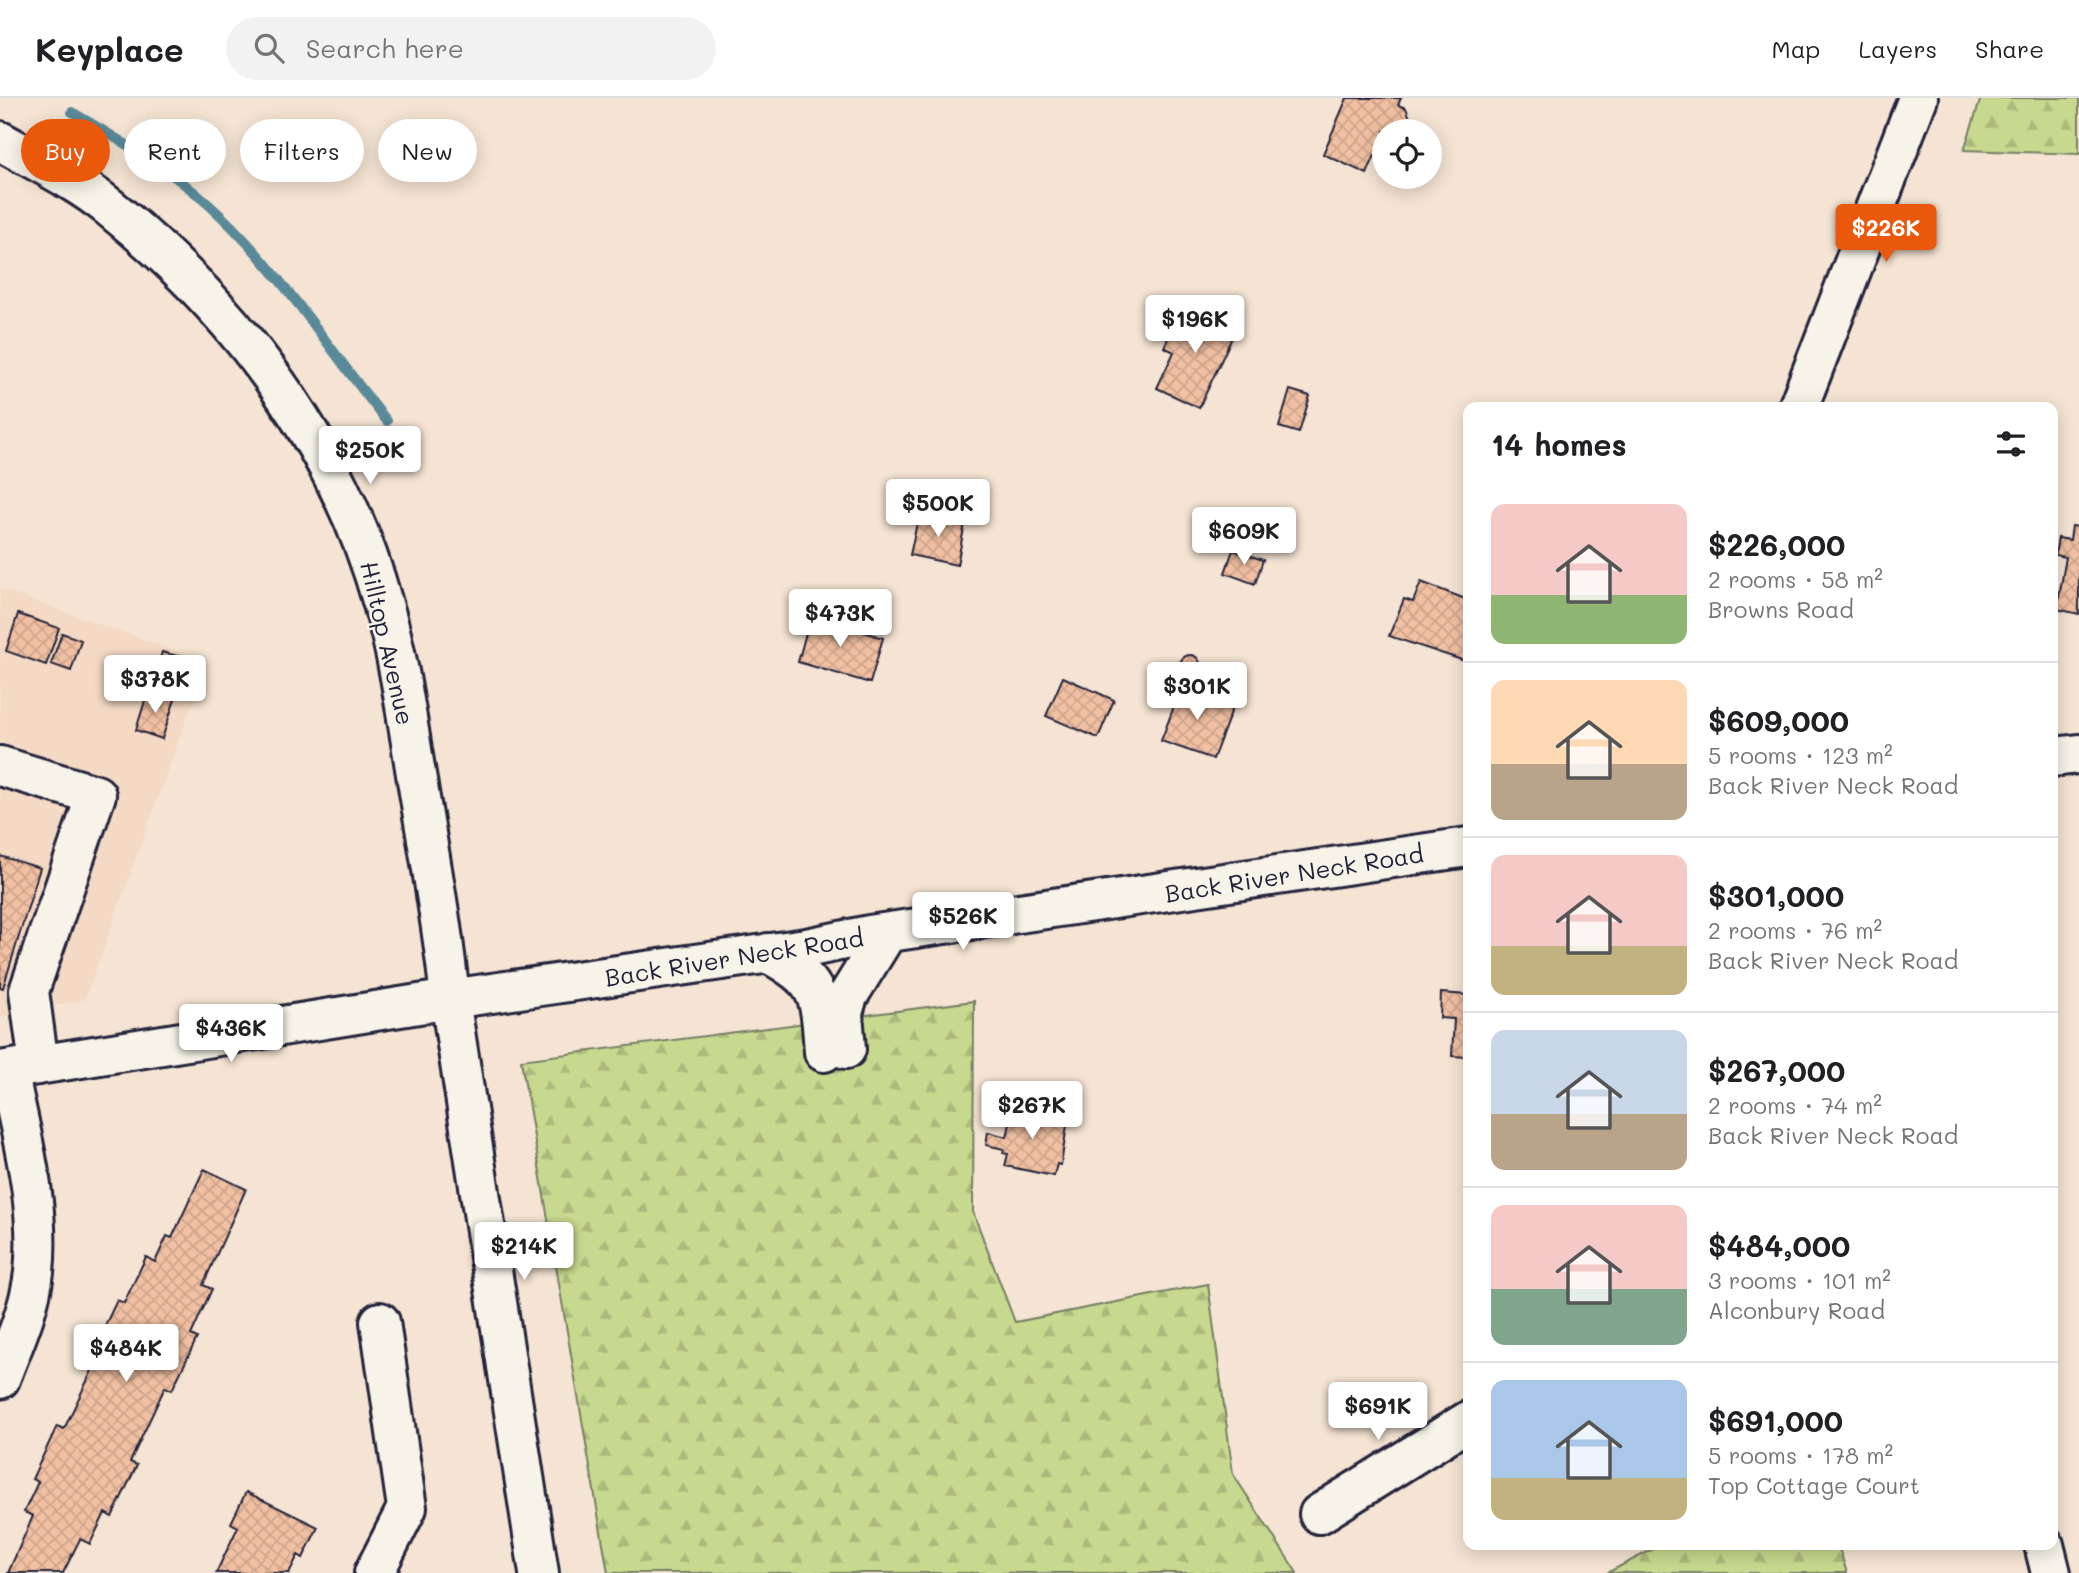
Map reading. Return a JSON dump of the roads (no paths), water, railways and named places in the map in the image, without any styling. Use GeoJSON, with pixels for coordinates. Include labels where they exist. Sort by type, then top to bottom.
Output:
{"type":"FeatureCollection","features":[{"type":"Feature","properties":{"kind":"street"},"geometry":{"type":"LineString","coordinates":[[1800,402],[1918,98]]}},
{"type":"Feature","properties":{"kind":"street","name":"Hilltop Avenue"},"geometry":{"type":"LineString","coordinates":[[0,141],[107,205],[176,266],[243,336],[286,395],[327,463],[362,540],[383,603],[400,673],[444,942],[450,999],[539,1573]]}},
{"type":"Feature","properties":{"kind":"street"},"geometry":{"type":"LineString","coordinates":[[2058,756],[2079,754]]}},
{"type":"Feature","properties":{"kind":"street"},"geometry":{"type":"LineString","coordinates":[[0,766],[96,795],[29,991],[15,1069],[35,1233],[34,1273],[25,1315],[0,1380]]}},
{"type":"Feature","properties":{"kind":"street","name":"Back River Neck Road"},"geometry":{"type":"LineString","coordinates":[[15,1069],[450,999],[1463,848]]}},
{"type":"Feature","properties":{"kind":"street"},"geometry":{"type":"LineString","coordinates":[[768,953],[801,971],[814,988],[835,1051],[848,996],[887,933]]}},
{"type":"Feature","properties":{"kind":"street"},"geometry":{"type":"LineString","coordinates":[[374,1573],[407,1508],[380,1322]]}},
{"type":"Feature","properties":{"kind":"street"},"geometry":{"type":"LineString","coordinates":[[1319,1514],[1463,1424]]}},
{"type":"Feature","properties":{"kind":"street"},"geometry":{"type":"LineString","coordinates":[[2046,1550],[2051,1573]]}},
{"type":"Feature","properties":{"kind":"waterway"},"geometry":{"type":"LineString","coordinates":[[72,112],[176,178],[233,228],[280,281],[387,421]]}}]}
